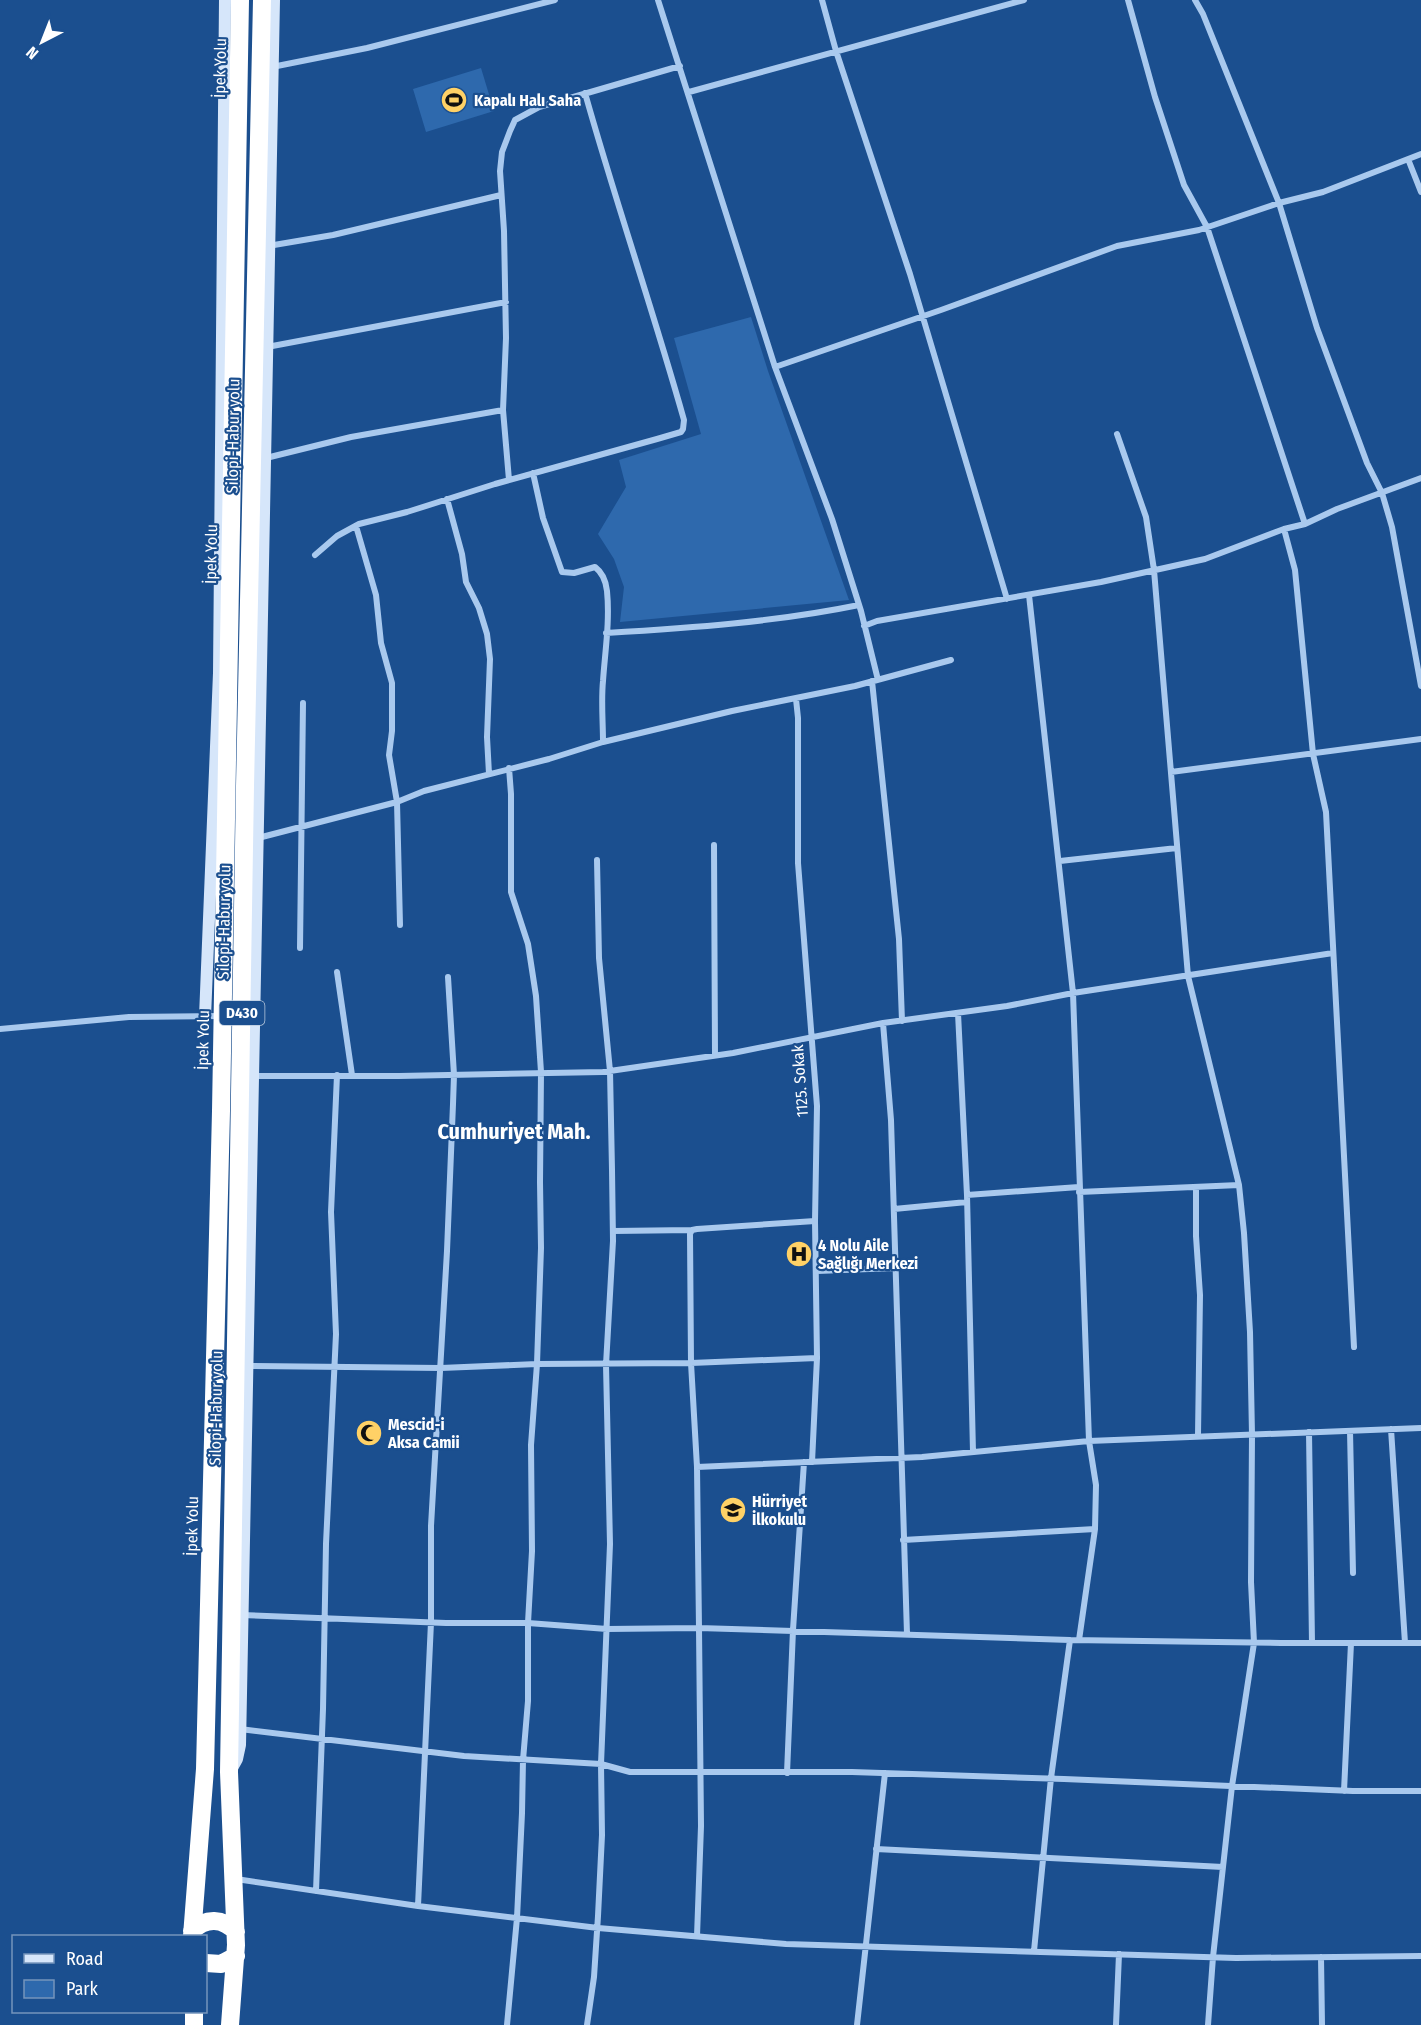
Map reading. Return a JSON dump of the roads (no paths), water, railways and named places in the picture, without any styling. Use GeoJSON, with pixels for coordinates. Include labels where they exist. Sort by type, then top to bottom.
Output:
{"type":"FeatureCollection","features":[{"type":"Feature","properties":{"kind":"highway","name":"İpek Yolu"},"geometry":{"type":"LineString","coordinates":[[192,1934],[205,1769],[219,1214],[214,1016],[240,0]]}},
{"type":"Feature","properties":{"kind":"highway","name":"Silopi-Habur yolu"},"geometry":{"type":"LineString","coordinates":[[230,2025],[236,1932],[229,1772],[235,1728],[238,1214],[262,0]]}},
{"type":"Feature","properties":{"kind":"highway"},"geometry":{"type":"LineString","coordinates":[[219,1214],[238,1214]]}},
{"type":"Feature","properties":{"kind":"highway"},"geometry":{"type":"LineString","coordinates":[[192,1934],[202,1923],[214,1920],[226,1924],[236,1932]]}},
{"type":"Feature","properties":{"kind":"highway"},"geometry":{"type":"LineString","coordinates":[[207,1963],[221,1964],[236,1956]]}},
{"type":"Feature","properties":{"kind":"street"},"geometry":{"type":"LineString","coordinates":[[0,1029],[129,1017],[214,1016],[225,0]]}},
{"type":"Feature","properties":{"kind":"street"},"geometry":{"type":"LineString","coordinates":[[273,0],[247,1366],[241,1615],[235,1728],[464,1756],[601,1764],[630,1772],[885,1773],[1344,1791],[1421,1791]]}},
{"type":"Feature","properties":{"kind":"street"},"geometry":{"type":"LineString","coordinates":[[272,67],[367,48],[555,0]]}},
{"type":"Feature","properties":{"kind":"street"},"geometry":{"type":"LineString","coordinates":[[658,0],[776,367],[832,519],[864,626],[875,680],[899,939],[902,1021]]}},
{"type":"Feature","properties":{"kind":"street"},"geometry":{"type":"LineString","coordinates":[[822,0],[836,51],[906,263],[1007,599]]}},
{"type":"Feature","properties":{"kind":"street"},"geometry":{"type":"LineString","coordinates":[[689,92],[1024,0]]}},
{"type":"Feature","properties":{"kind":"street"},"geometry":{"type":"LineString","coordinates":[[1128,0],[1155,97],[1184,185],[1207,227],[1305,524]]}},
{"type":"Feature","properties":{"kind":"street"},"geometry":{"type":"LineString","coordinates":[[1195,0],[1203,14],[1279,202],[1317,328],[1368,463],[1382,493],[1392,527],[1421,686]]}},
{"type":"Feature","properties":{"kind":"street"},"geometry":{"type":"LineString","coordinates":[[509,480],[503,410],[506,302],[500,171],[502,152],[515,120],[539,107],[681,66]]}},
{"type":"Feature","properties":{"kind":"street"},"geometry":{"type":"LineString","coordinates":[[315,555],[337,536],[356,526],[681,432],[684,420],[662,343],[612,190],[585,93]]}},
{"type":"Feature","properties":{"kind":"street"},"geometry":{"type":"LineString","coordinates":[[776,367],[1117,246],[1207,227],[1279,202],[1323,192],[1421,154]]}},
{"type":"Feature","properties":{"kind":"street"},"geometry":{"type":"LineString","coordinates":[[1408,159],[1421,192]]}},
{"type":"Feature","properties":{"kind":"street"},"geometry":{"type":"LineString","coordinates":[[268,246],[333,235],[501,195]]}},
{"type":"Feature","properties":{"kind":"street"},"geometry":{"type":"LineString","coordinates":[[266,347],[506,302]]}},
{"type":"Feature","properties":{"kind":"street"},"geometry":{"type":"LineString","coordinates":[[266,458],[351,437],[503,410]]}},
{"type":"Feature","properties":{"kind":"street"},"geometry":{"type":"LineString","coordinates":[[1117,434],[1146,517],[1154,570],[1188,976],[1239,1185],[1250,1332],[1251,1582],[1254,1643],[1232,1786],[1213,1957],[1208,2025]]}},
{"type":"Feature","properties":{"kind":"street"},"geometry":{"type":"LineString","coordinates":[[533,473],[543,518],[562,572],[574,573],[595,567],[604,578],[607,590],[602,684],[603,742]]}},
{"type":"Feature","properties":{"kind":"street"},"geometry":{"type":"LineString","coordinates":[[864,626],[877,621],[1029,595],[1204,559],[1305,524],[1337,509],[1421,478]]}},
{"type":"Feature","properties":{"kind":"street"},"geometry":{"type":"LineString","coordinates":[[447,499],[462,554],[466,582],[479,608],[487,634],[490,659],[487,737],[489,774]]}},
{"type":"Feature","properties":{"kind":"street"},"geometry":{"type":"LineString","coordinates":[[356,526],[376,595],[381,643],[392,683],[392,731],[389,755],[397,802],[400,925]]}},
{"type":"Feature","properties":{"kind":"street"},"geometry":{"type":"LineString","coordinates":[[1284,530],[1295,570],[1313,754],[1326,812],[1354,1347]]}},
{"type":"Feature","properties":{"kind":"street"},"geometry":{"type":"LineString","coordinates":[[1029,595],[1073,993],[1089,1441],[1096,1485],[1095,1529],[1079,1640]]}},
{"type":"Feature","properties":{"kind":"street"},"geometry":{"type":"LineString","coordinates":[[606,633],[694,628],[818,613],[858,605]]}},
{"type":"Feature","properties":{"kind":"street"},"geometry":{"type":"LineString","coordinates":[[256,838],[397,802],[424,791],[549,759],[603,742],[732,711],[796,699],[951,660]]}},
{"type":"Feature","properties":{"kind":"street","name":"1125. Sokak"},"geometry":{"type":"LineString","coordinates":[[796,699],[798,863],[817,1106],[815,1221],[817,1358],[812,1462]]}},
{"type":"Feature","properties":{"kind":"street"},"geometry":{"type":"LineString","coordinates":[[300,948],[303,703]]}},
{"type":"Feature","properties":{"kind":"street"},"geometry":{"type":"LineString","coordinates":[[1171,772],[1421,739]]}},
{"type":"Feature","properties":{"kind":"street"},"geometry":{"type":"LineString","coordinates":[[507,2025],[517,1918],[523,1760],[528,1701],[528,1623],[532,1551],[531,1444],[537,1364],[541,1248],[542,1072],[536,996],[528,944],[511,892],[509,768]]}},
{"type":"Feature","properties":{"kind":"street"},"geometry":{"type":"LineString","coordinates":[[714,845],[715,1055]]}},
{"type":"Feature","properties":{"kind":"street"},"geometry":{"type":"LineString","coordinates":[[1059,861],[1177,848]]}},
{"type":"Feature","properties":{"kind":"street"},"geometry":{"type":"LineString","coordinates":[[587,2025],[594,1977],[602,1835],[601,1764],[610,1544],[606,1365],[613,1232],[610,1071],[599,958],[597,861]]}},
{"type":"Feature","properties":{"kind":"street"},"geometry":{"type":"LineString","coordinates":[[252,1076],[454,1075],[610,1071],[715,1055],[883,1023],[1007,1006],[1073,993],[1333,953]]}},
{"type":"Feature","properties":{"kind":"street"},"geometry":{"type":"LineString","coordinates":[[337,972],[352,1076]]}},
{"type":"Feature","properties":{"kind":"street"},"geometry":{"type":"LineString","coordinates":[[418,1906],[431,1622],[431,1526],[441,1368],[454,1075],[448,977]]}},
{"type":"Feature","properties":{"kind":"street"},"geometry":{"type":"LineString","coordinates":[[958,1013],[967,1199],[973,1452]]}},
{"type":"Feature","properties":{"kind":"street"},"geometry":{"type":"LineString","coordinates":[[883,1023],[891,1120],[907,1634]]}},
{"type":"Feature","properties":{"kind":"street"},"geometry":{"type":"LineString","coordinates":[[316,1891],[326,1544],[336,1334],[331,1212],[338,1075]]}},
{"type":"Feature","properties":{"kind":"street"},"geometry":{"type":"LineString","coordinates":[[894,1209],[967,1199],[1079,1190],[1239,1185]]}},
{"type":"Feature","properties":{"kind":"street"},"geometry":{"type":"LineString","coordinates":[[1196,1187],[1196,1236],[1200,1295],[1198,1435]]}},
{"type":"Feature","properties":{"kind":"street"},"geometry":{"type":"LineString","coordinates":[[613,1232],[692,1230],[815,1221]]}},
{"type":"Feature","properties":{"kind":"street"},"geometry":{"type":"LineString","coordinates":[[692,1230],[689,1242],[697,1467],[701,1773],[697,1936]]}},
{"type":"Feature","properties":{"kind":"street"},"geometry":{"type":"LineString","coordinates":[[817,1272],[896,1268]]}},
{"type":"Feature","properties":{"kind":"street"},"geometry":{"type":"LineString","coordinates":[[247,1366],[441,1368],[817,1358]]}},
{"type":"Feature","properties":{"kind":"street"},"geometry":{"type":"LineString","coordinates":[[697,1467],[900,1458],[1089,1441],[1144,1440],[1198,1435],[1421,1428]]}},
{"type":"Feature","properties":{"kind":"street"},"geometry":{"type":"LineString","coordinates":[[1391,1429],[1405,1643]]}},
{"type":"Feature","properties":{"kind":"street"},"geometry":{"type":"LineString","coordinates":[[1350,1431],[1353,1573]]}},
{"type":"Feature","properties":{"kind":"street"},"geometry":{"type":"LineString","coordinates":[[1309,1432],[1312,1643]]}},
{"type":"Feature","properties":{"kind":"street"},"geometry":{"type":"LineString","coordinates":[[787,1773],[793,1630],[804,1462]]}},
{"type":"Feature","properties":{"kind":"street"},"geometry":{"type":"LineString","coordinates":[[903,1540],[1095,1529]]}},
{"type":"Feature","properties":{"kind":"street"},"geometry":{"type":"LineString","coordinates":[[241,1615],[528,1623],[607,1629],[793,1630],[1070,1640],[1421,1643]]}},
{"type":"Feature","properties":{"kind":"street"},"geometry":{"type":"LineString","coordinates":[[1034,1951],[1051,1778],[1070,1640]]}},
{"type":"Feature","properties":{"kind":"street"},"geometry":{"type":"LineString","coordinates":[[1344,1791],[1351,1643]]}},
{"type":"Feature","properties":{"kind":"street"},"geometry":{"type":"LineString","coordinates":[[856,2025],[885,1773]]}},
{"type":"Feature","properties":{"kind":"street"},"geometry":{"type":"LineString","coordinates":[[876,1849],[1223,1867]]}},
{"type":"Feature","properties":{"kind":"street"},"geometry":{"type":"LineString","coordinates":[[232,1878],[418,1906],[597,1928],[786,1944],[1213,1957],[1421,1956]]}},
{"type":"Feature","properties":{"kind":"street"},"geometry":{"type":"LineString","coordinates":[[1116,2025],[1119,1954]]}},
{"type":"Feature","properties":{"kind":"street"},"geometry":{"type":"LineString","coordinates":[[1321,1957],[1322,2025]]}},
{"type":"Feature","properties":{"kind":"place","name":"Kapalı Halı Saha"},"geometry":{"type":"Point","coordinates":[454,100]}},
{"type":"Feature","properties":{"kind":"place","name":"4 Nolu Aile Sağlığı Merkezi"},"geometry":{"type":"Point","coordinates":[799,1254]}},
{"type":"Feature","properties":{"kind":"place","name":"Mescid-i Aksa Camii"},"geometry":{"type":"Point","coordinates":[369,1433]}},
{"type":"Feature","properties":{"kind":"place","name":"Hürriyet İlkokulu"},"geometry":{"type":"Point","coordinates":[733,1510]}},
{"type":"Feature","properties":{"kind":"district","name":"Cumhuriyet Mah."},"geometry":{"type":"Point","coordinates":[514,1131]}}]}
